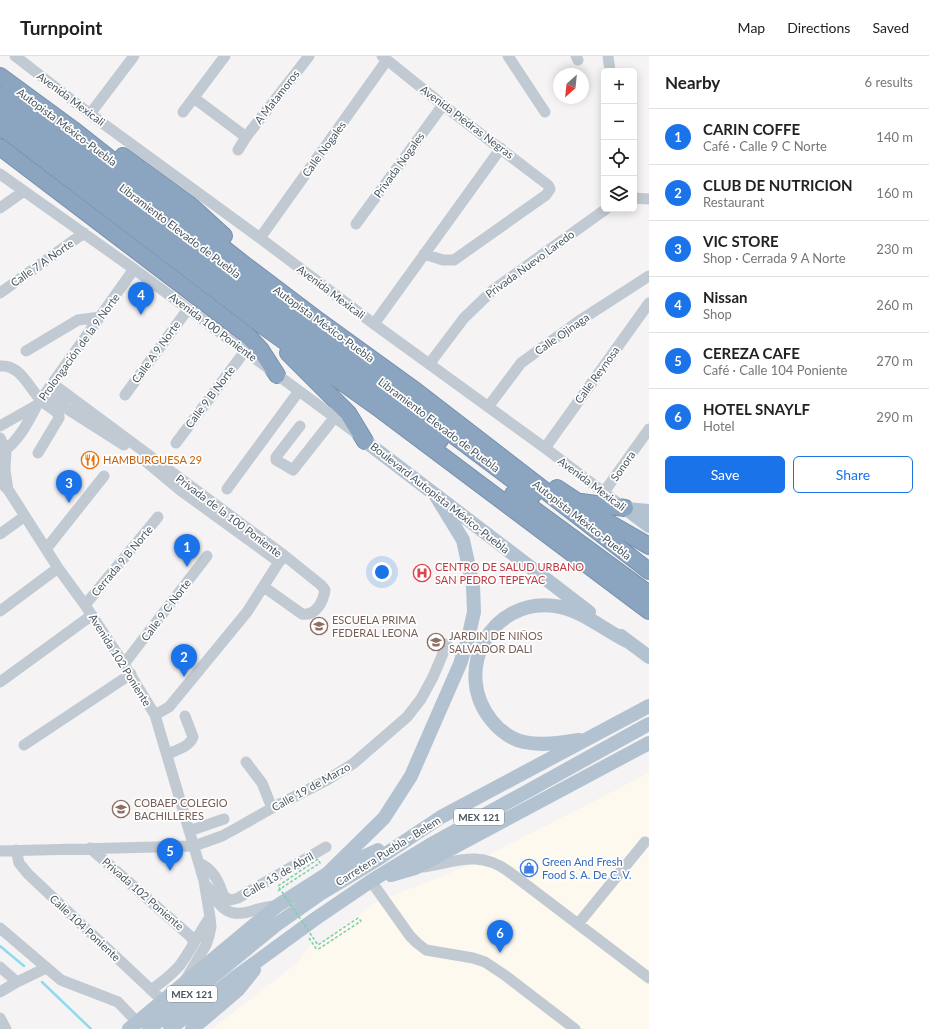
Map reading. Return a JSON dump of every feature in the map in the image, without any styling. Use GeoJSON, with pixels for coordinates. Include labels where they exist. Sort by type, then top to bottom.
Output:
{"type":"FeatureCollection","features":[{"type":"Feature","properties":{"kind":"highway"},"geometry":{"type":"LineString","coordinates":[[0,64],[189,204],[217,230],[370,357]]}},
{"type":"Feature","properties":{"kind":"highway","name":"Autopista México-Puebla"},"geometry":{"type":"LineString","coordinates":[[0,76],[74,131],[277,289],[416,391],[649,571]]}},
{"type":"Feature","properties":{"kind":"highway","name":"Libramiento Elevado de Puebla"},"geometry":{"type":"LineString","coordinates":[[0,95],[477,454],[649,581]]}},
{"type":"Feature","properties":{"kind":"highway","name":"Libramiento Elevado de Puebla"},"geometry":{"type":"LineString","coordinates":[[0,112],[649,594]]}},
{"type":"Feature","properties":{"kind":"highway"},"geometry":{"type":"LineString","coordinates":[[0,126],[256,321],[381,410],[649,611]]}},
{"type":"Feature","properties":{"kind":"highway"},"geometry":{"type":"LineString","coordinates":[[0,147],[238,328],[261,350],[277,375]]}},
{"type":"Feature","properties":{"kind":"highway"},"geometry":{"type":"LineString","coordinates":[[256,321],[348,413],[365,440]]}},
{"type":"Feature","properties":{"kind":"highway"},"geometry":{"type":"LineString","coordinates":[[416,391],[432,398],[578,502],[611,524],[649,546]]}},
{"type":"Feature","properties":{"kind":"highway"},"geometry":{"type":"LineString","coordinates":[[578,502],[603,499],[625,508]]}},
{"type":"Feature","properties":{"kind":"main road","name":"Boulevard Autopista México-Puebla"},"geometry":{"type":"LineString","coordinates":[[365,440],[436,496],[649,657]]}},
{"type":"Feature","properties":{"kind":"main road"},"geometry":{"type":"LineString","coordinates":[[327,874],[384,818],[404,789],[460,664],[468,639],[474,612],[473,586],[468,562],[463,540],[436,496]]}},
{"type":"Feature","properties":{"kind":"main road"},"geometry":{"type":"LineString","coordinates":[[625,508],[649,511]]}},
{"type":"Feature","properties":{"kind":"main road","name":"Avenida Mexicali"},"geometry":{"type":"LineString","coordinates":[[625,508],[649,526]]}},
{"type":"Feature","properties":{"kind":"main road"},"geometry":{"type":"LineString","coordinates":[[595,736],[566,742],[539,744],[519,741],[499,729],[489,718],[480,704],[478,697],[475,675],[480,653],[492,630],[503,619],[521,609],[538,605],[556,606],[576,612],[628,642]]}},
{"type":"Feature","properties":{"kind":"main road","name":"Carretera Puebla - Belem"},"geometry":{"type":"LineString","coordinates":[[138,1027],[234,959],[276,925],[320,894],[401,843],[441,818],[649,706]]}},
{"type":"Feature","properties":{"kind":"main road","name":"Carretera Puebla - Belem"},"geometry":{"type":"LineString","coordinates":[[170,1029],[233,979],[302,928],[375,879],[430,845],[649,724]]}},
{"type":"Feature","properties":{"kind":"main road"},"geometry":{"type":"LineString","coordinates":[[375,879],[415,868],[649,743]]}},
{"type":"Feature","properties":{"kind":"main road"},"geometry":{"type":"LineString","coordinates":[[138,1027],[163,1001],[277,906],[327,874],[374,851],[401,843]]}},
{"type":"Feature","properties":{"kind":"main road"},"geometry":{"type":"LineString","coordinates":[[197,1028],[238,990],[267,954]]}},
{"type":"Feature","properties":{"kind":"street","name":"Avenida Mexicali"},"geometry":{"type":"LineString","coordinates":[[15,56],[90,114],[260,238],[374,324],[430,363],[545,448],[603,499]]}},
{"type":"Feature","properties":{"kind":"street"},"geometry":{"type":"LineString","coordinates":[[90,114],[134,56]]}},
{"type":"Feature","properties":{"kind":"street"},"geometry":{"type":"LineString","coordinates":[[183,112],[225,56]]}},
{"type":"Feature","properties":{"kind":"street","name":"A Matamoros"},"geometry":{"type":"LineString","coordinates":[[238,150],[246,137],[309,56]]}},
{"type":"Feature","properties":{"kind":"street"},"geometry":{"type":"LineString","coordinates":[[508,56],[545,112]]}},
{"type":"Feature","properties":{"kind":"street"},"geometry":{"type":"LineString","coordinates":[[608,56],[610,68]]}},
{"type":"Feature","properties":{"kind":"street","name":"Avenida Piedras Negras"},"geometry":{"type":"LineString","coordinates":[[385,58],[442,105],[548,185],[550,189],[546,195],[454,260],[443,260],[424,254]]}},
{"type":"Feature","properties":{"kind":"street","name":"Calle Nogales"},"geometry":{"type":"LineString","coordinates":[[260,238],[385,58]]}},
{"type":"Feature","properties":{"kind":"street"},"geometry":{"type":"LineString","coordinates":[[194,98],[246,137]]}},
{"type":"Feature","properties":{"kind":"street","name":"Privada Nogales"},"geometry":{"type":"LineString","coordinates":[[356,224],[442,105]]}},
{"type":"Feature","properties":{"kind":"street"},"geometry":{"type":"LineString","coordinates":[[374,324],[500,148]]}},
{"type":"Feature","properties":{"kind":"street","name":"Avenida 100 Poniente"},"geometry":{"type":"LineString","coordinates":[[0,174],[134,269],[365,440]]}},
{"type":"Feature","properties":{"kind":"street"},"geometry":{"type":"LineString","coordinates":[[0,208],[24,191]]}},
{"type":"Feature","properties":{"kind":"street"},"geometry":{"type":"LineString","coordinates":[[637,198],[649,199]]}},
{"type":"Feature","properties":{"kind":"street","name":"Privada Nuevo Laredo"},"geometry":{"type":"LineString","coordinates":[[430,363],[464,318],[493,290],[602,212]]}},
{"type":"Feature","properties":{"kind":"street","name":"Calle 7 A Norte"},"geometry":{"type":"LineString","coordinates":[[0,293],[84,233]]}},
{"type":"Feature","properties":{"kind":"street","name":"Prolongación de la 9 Norte"},"geometry":{"type":"LineString","coordinates":[[3,452],[25,429],[45,395],[134,269]]}},
{"type":"Feature","properties":{"kind":"street","name":"Calle Ojinaga"},"geometry":{"type":"LineString","coordinates":[[488,407],[521,363],[579,321],[649,276]]}},
{"type":"Feature","properties":{"kind":"street","name":"Calle Reynosa"},"geometry":{"type":"LineString","coordinates":[[545,448],[649,303]]}},
{"type":"Feature","properties":{"kind":"street","name":"Calle A 9 Norte"},"geometry":{"type":"LineString","coordinates":[[125,396],[188,309]]}},
{"type":"Feature","properties":{"kind":"street"},"geometry":{"type":"LineString","coordinates":[[26,351],[78,320],[100,317]]}},
{"type":"Feature","properties":{"kind":"street","name":"Calle 9 B Norte"},"geometry":{"type":"LineString","coordinates":[[176,443],[245,350]]}},
{"type":"Feature","properties":{"kind":"street"},"geometry":{"type":"LineString","coordinates":[[0,366],[5,365],[19,372],[45,395],[59,415],[59,418],[38,453]]}},
{"type":"Feature","properties":{"kind":"street"},"geometry":{"type":"LineString","coordinates":[[227,488],[299,392]]}},
{"type":"Feature","properties":{"kind":"street","name":"Prolongación de la 9 Norte"},"geometry":{"type":"LineString","coordinates":[[0,426],[45,395]]}},
{"type":"Feature","properties":{"kind":"street","name":"Privada de la 100 Poniente"},"geometry":{"type":"LineString","coordinates":[[45,395],[321,585],[325,590],[324,597],[320,604],[314,612],[308,615],[302,614],[264,587]]}},
{"type":"Feature","properties":{"kind":"street"},"geometry":{"type":"LineString","coordinates":[[300,426],[276,457],[276,460],[293,470],[334,418]]}},
{"type":"Feature","properties":{"kind":"street","name":"Sonora"},"geometry":{"type":"LineString","coordinates":[[603,499],[649,429]]}},
{"type":"Feature","properties":{"kind":"street"},"geometry":{"type":"LineString","coordinates":[[0,438],[8,491]]}},
{"type":"Feature","properties":{"kind":"street"},"geometry":{"type":"LineString","coordinates":[[46,549],[104,476]]}},
{"type":"Feature","properties":{"kind":"street","name":"Avenida 102 Poniente"},"geometry":{"type":"LineString","coordinates":[[0,481],[25,516],[58,568],[92,615],[131,674],[155,715],[204,881],[210,917],[209,936],[206,945],[183,984]]}},
{"type":"Feature","properties":{"kind":"street"},"geometry":{"type":"LineString","coordinates":[[0,534],[25,516]]}},
{"type":"Feature","properties":{"kind":"street","name":"Cerrada 9 B Norte"},"geometry":{"type":"LineString","coordinates":[[85,605],[158,517]]}},
{"type":"Feature","properties":{"kind":"street","name":"Calle 9 C Norte"},"geometry":{"type":"LineString","coordinates":[[124,664],[207,556]]}},
{"type":"Feature","properties":{"kind":"street"},"geometry":{"type":"LineString","coordinates":[[155,715],[170,707],[247,612],[282,559]]}},
{"type":"Feature","properties":{"kind":"street"},"geometry":{"type":"LineString","coordinates":[[0,611],[58,568]]}},
{"type":"Feature","properties":{"kind":"street"},"geometry":{"type":"LineString","coordinates":[[0,682],[92,615]]}},
{"type":"Feature","properties":{"kind":"street","name":"Calle 19 de Marzo"},"geometry":{"type":"LineString","coordinates":[[194,846],[222,836],[327,780],[354,763],[408,717],[421,699],[447,644]]}},
{"type":"Feature","properties":{"kind":"street"},"geometry":{"type":"LineString","coordinates":[[24,745],[131,674]]}},
{"type":"Feature","properties":{"kind":"street"},"geometry":{"type":"LineString","coordinates":[[167,754],[191,742],[193,737],[185,716]]}},
{"type":"Feature","properties":{"kind":"street"},"geometry":{"type":"LineString","coordinates":[[246,762],[262,783],[272,808]]}},
{"type":"Feature","properties":{"kind":"street"},"geometry":{"type":"LineString","coordinates":[[189,831],[224,819]]}},
{"type":"Feature","properties":{"kind":"street"},"geometry":{"type":"LineString","coordinates":[[578,924],[645,842]]}},
{"type":"Feature","properties":{"kind":"street"},"geometry":{"type":"LineString","coordinates":[[0,851],[194,846]]}},
{"type":"Feature","properties":{"kind":"street","name":"Calle 13 de Abril"},"geometry":{"type":"LineString","coordinates":[[199,863],[205,866],[216,876],[224,896],[227,899],[233,900],[326,846]]}},
{"type":"Feature","properties":{"kind":"street","name":"Privada 102 Poniente"},"geometry":{"type":"LineString","coordinates":[[90,848],[190,936],[194,942]]}},
{"type":"Feature","properties":{"kind":"street","name":"Calle 104 Poniente"},"geometry":{"type":"LineString","coordinates":[[16,850],[19,863],[28,874],[163,1001]]}},
{"type":"Feature","properties":{"kind":"street"},"geometry":{"type":"LineString","coordinates":[[415,868],[471,858],[493,862],[508,870],[649,978]]}},
{"type":"Feature","properties":{"kind":"street"},"geometry":{"type":"LineString","coordinates":[[375,879],[410,936],[426,950],[473,958],[485,962],[506,976],[575,1029]]}},
{"type":"Feature","properties":{"kind":"street","name":"Avenida 102 Poniente"},"geometry":{"type":"LineString","coordinates":[[204,881],[218,904],[223,909],[230,912],[237,914],[246,913],[264,907],[277,906]]}},
{"type":"Feature","properties":{"kind":"street"},"geometry":{"type":"LineString","coordinates":[[152,990],[179,966],[192,948],[194,942],[210,917]]}},
{"type":"Feature","properties":{"kind":"street"},"geometry":{"type":"LineString","coordinates":[[0,928],[61,980],[118,1002],[138,1027]]}},
{"type":"Feature","properties":{"kind":"street"},"geometry":{"type":"LineString","coordinates":[[0,967],[17,982]]}},
{"type":"Feature","properties":{"kind":"street"},"geometry":{"type":"LineString","coordinates":[[0,992],[46,968]]}},
{"type":"Feature","properties":{"kind":"street"},"geometry":{"type":"LineString","coordinates":[[0,1018],[6,1029]]}},
{"type":"Feature","properties":{"kind":"path"},"geometry":{"type":"LineString","coordinates":[[286,885],[320,862],[318,859],[278,886],[318,945],[358,918],[361,921],[317,950],[302,928]]}},
{"type":"Feature","properties":{"kind":"shaded area"},"geometry":{"type":"Polygon","coordinates":[[[649,773],[649,1029],[212,1029],[297,963],[311,944],[317,948],[374,903],[463,868],[649,773]]]}},
{"type":"Feature","properties":{"kind":"waterway"},"geometry":{"type":"LineString","coordinates":[[0,946],[24,966]]}},
{"type":"Feature","properties":{"kind":"waterway"},"geometry":{"type":"LineString","coordinates":[[42,982],[91,1029]]}},
{"type":"Feature","properties":{"kind":"place","name":"Nissan"},"geometry":{"type":"Point","coordinates":[141,315]}},
{"type":"Feature","properties":{"kind":"place","name":"HAMBURGUESA 29"},"geometry":{"type":"Point","coordinates":[90,460]}},
{"type":"Feature","properties":{"kind":"place","name":"VIC STORE"},"geometry":{"type":"Point","coordinates":[69,503]}},
{"type":"Feature","properties":{"kind":"place","name":"CARIN COFFE"},"geometry":{"type":"Point","coordinates":[187,567]}},
{"type":"Feature","properties":{"kind":"place","name":"CENTRO DE SALUD URBANO SAN PEDRO TEPEYAC"},"geometry":{"type":"Point","coordinates":[422,573]}},
{"type":"Feature","properties":{"kind":"place","name":"ESCUELA PRIMA FEDERAL LEONA"},"geometry":{"type":"Point","coordinates":[319,626]}},
{"type":"Feature","properties":{"kind":"place","name":"JARDIN DE NIÑOS SALVADOR DALI"},"geometry":{"type":"Point","coordinates":[436,642]}},
{"type":"Feature","properties":{"kind":"place","name":"CLUB DE NUTRICION"},"geometry":{"type":"Point","coordinates":[184,677]}},
{"type":"Feature","properties":{"kind":"place","name":"COBAEP COLEGIO BACHILLERES"},"geometry":{"type":"Point","coordinates":[121,809]}},
{"type":"Feature","properties":{"kind":"place","name":"Green And Fresh Food S. A. De C. V."},"geometry":{"type":"Point","coordinates":[529,868]}},
{"type":"Feature","properties":{"kind":"place","name":"CEREZA CAFE"},"geometry":{"type":"Point","coordinates":[170,871]}},
{"type":"Feature","properties":{"kind":"place","name":"HOTEL SNAYLF"},"geometry":{"type":"Point","coordinates":[500,953]}}]}
